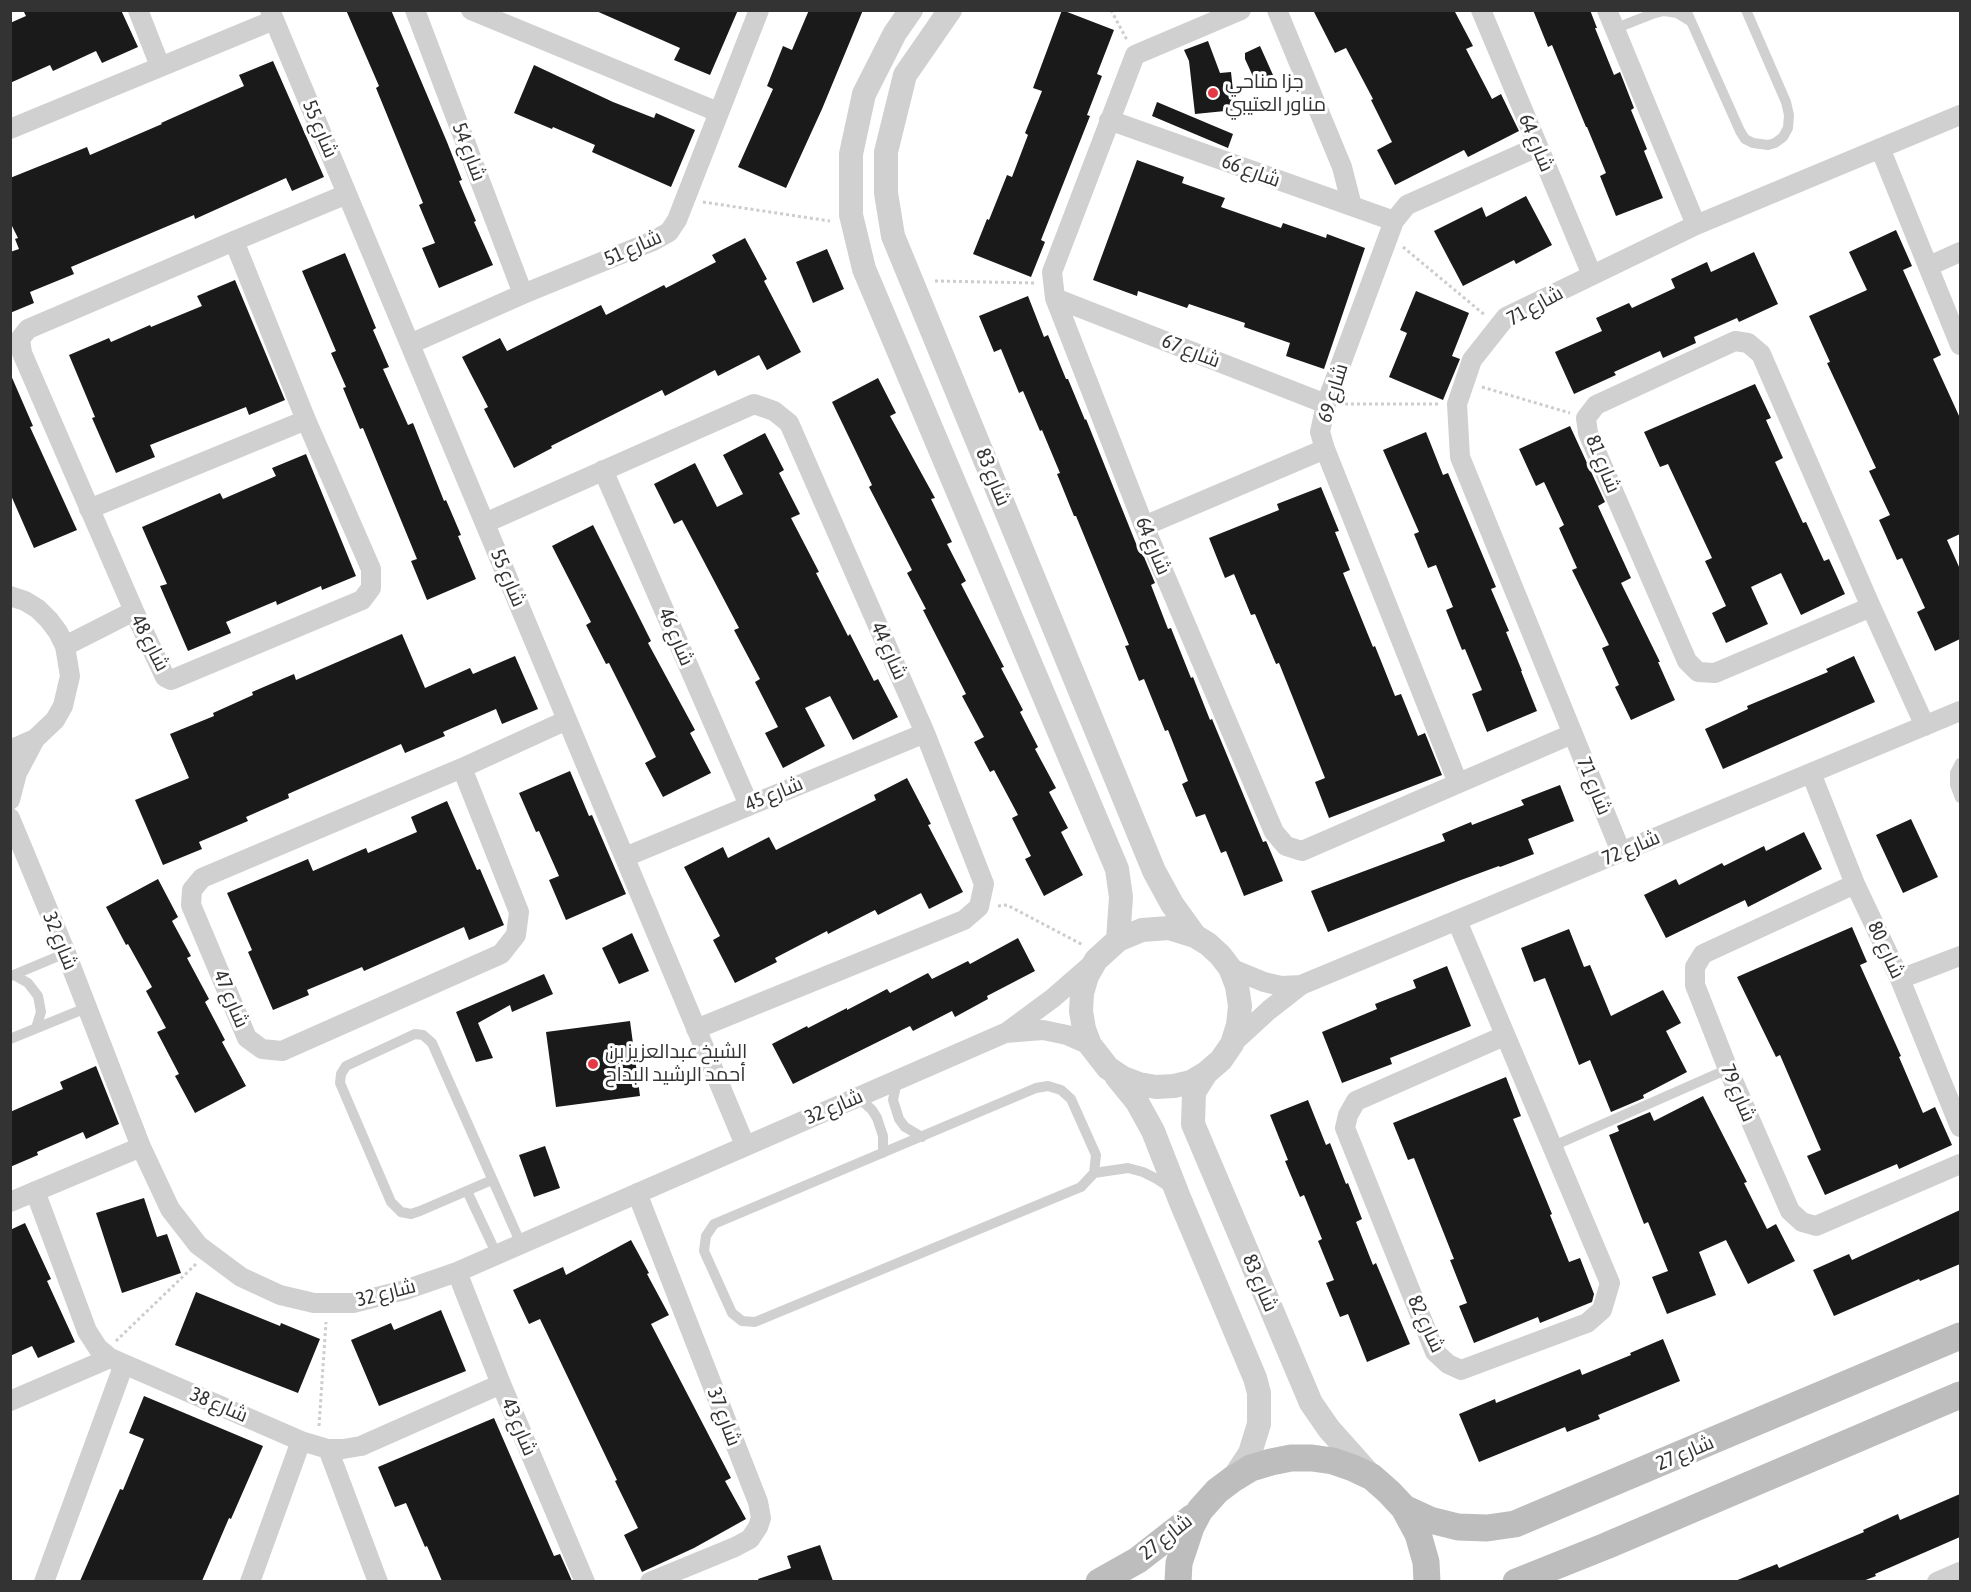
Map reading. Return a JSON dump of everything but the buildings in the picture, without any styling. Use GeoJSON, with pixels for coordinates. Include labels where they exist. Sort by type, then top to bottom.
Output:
{"type":"FeatureCollection","features":[{"type":"Feature","properties":{"kind":"main road","name":"شارع 27"},"geometry":{"type":"LineString","coordinates":[[1404,1508],[1430,1520],[1458,1527],[1486,1528],[1515,1524],[1960,1336]]}},
{"type":"Feature","properties":{"kind":"main road"},"geometry":{"type":"LineString","coordinates":[[1516,1581],[1606,1546],[1960,1395]]}},
{"type":"Feature","properties":{"kind":"main road"},"geometry":{"type":"LineString","coordinates":[[1178,1581],[1184,1545],[1200,1510],[1217,1491],[1251,1468],[1291,1458],[1312,1458],[1333,1461],[1372,1477],[1404,1508],[1418,1534],[1426,1562],[1427,1581]]}},
{"type":"Feature","properties":{"kind":"main road","name":"شارع 27"},"geometry":{"type":"LineString","coordinates":[[1099,1581],[1138,1560],[1200,1510]]}},
{"type":"Feature","properties":{"kind":"street"},"geometry":{"type":"LineString","coordinates":[[138,10],[160,66]]}},
{"type":"Feature","properties":{"kind":"street","name":"شارع 54"},"geometry":{"type":"LineString","coordinates":[[415,10],[523,294]]}},
{"type":"Feature","properties":{"kind":"street"},"geometry":{"type":"LineString","coordinates":[[471,10],[718,112]]}},
{"type":"Feature","properties":{"kind":"street","name":"شارع 51"},"geometry":{"type":"LineString","coordinates":[[410,344],[523,294],[661,238],[673,228],[759,10]]}},
{"type":"Feature","properties":{"kind":"street","name":"شارع 83"},"geometry":{"type":"LineString","coordinates":[[911,10],[894,33],[864,94],[851,154],[853,225],[864,269],[1117,869],[1121,897],[1105,952]]}},
{"type":"Feature","properties":{"kind":"street","name":"شارع 83"},"geometry":{"type":"LineString","coordinates":[[950,10],[905,75],[886,152],[886,193],[893,236],[1154,871],[1172,904],[1195,936]]}},
{"type":"Feature","properties":{"kind":"street"},"geometry":{"type":"LineString","coordinates":[[1054,290],[1052,272],[1135,55],[1241,10]]}},
{"type":"Feature","properties":{"kind":"street"},"geometry":{"type":"LineString","coordinates":[[1277,10],[1342,167],[1352,206]]}},
{"type":"Feature","properties":{"kind":"street","name":"شارع 64"},"geometry":{"type":"LineString","coordinates":[[1481,10],[1592,275]]}},
{"type":"Feature","properties":{"kind":"street"},"geometry":{"type":"LineString","coordinates":[[1606,10],[1696,225]]}},
{"type":"Feature","properties":{"kind":"street"},"geometry":{"type":"LineString","coordinates":[[10,129],[160,66],[272,15]]}},
{"type":"Feature","properties":{"kind":"street","name":"شارع 55"},"geometry":{"type":"LineString","coordinates":[[272,15],[745,1145]]}},
{"type":"Feature","properties":{"kind":"street","name":"شارع 71"},"geometry":{"type":"LineString","coordinates":[[1621,852],[1460,457],[1457,404],[1472,360],[1506,317],[1696,225],[1960,115]]}},
{"type":"Feature","properties":{"kind":"street","name":"شارع 66"},"geometry":{"type":"LineString","coordinates":[[1109,120],[1352,206],[1392,228]]}},
{"type":"Feature","properties":{"kind":"street","name":"شارع 69"},"geometry":{"type":"LineString","coordinates":[[1458,783],[1320,432],[1326,404],[1392,228],[1407,205],[1537,147]]}},
{"type":"Feature","properties":{"kind":"street"},"geometry":{"type":"LineString","coordinates":[[1880,148],[1960,345]]}},
{"type":"Feature","properties":{"kind":"street","name":"شارع 48"},"geometry":{"type":"LineString","coordinates":[[234,241],[306,420],[371,569],[371,588],[362,600],[171,680],[165,677],[134,611],[22,353],[20,339],[28,328],[234,241],[347,194]]}},
{"type":"Feature","properties":{"kind":"street"},"geometry":{"type":"LineString","coordinates":[[1929,266],[1960,252]]}},
{"type":"Feature","properties":{"kind":"street","name":"شارع 64"},"geometry":{"type":"LineString","coordinates":[[1054,290],[1144,526],[1274,832],[1286,846],[1302,851],[1572,734]]}},
{"type":"Feature","properties":{"kind":"street","name":"شارع 67"},"geometry":{"type":"LineString","coordinates":[[1054,290],[1326,404]]}},
{"type":"Feature","properties":{"kind":"street","name":"شارع 81"},"geometry":{"type":"LineString","coordinates":[[1870,606],[1715,673],[1698,672],[1686,661],[1588,433],[1586,418],[1596,405],[1735,341],[1748,343],[1761,354],[1870,606],[1925,726]]}},
{"type":"Feature","properties":{"kind":"street","name":"شارع 44"},"geometry":{"type":"LineString","coordinates":[[485,523],[754,404],[774,411],[789,423],[925,733],[984,884],[979,907]]}},
{"type":"Feature","properties":{"kind":"street"},"geometry":{"type":"LineString","coordinates":[[89,509],[306,420]]}},
{"type":"Feature","properties":{"kind":"street"},"geometry":{"type":"LineString","coordinates":[[1144,526],[1325,449]]}},
{"type":"Feature","properties":{"kind":"street","name":"شارع 46"},"geometry":{"type":"LineString","coordinates":[[603,470],[749,804]]}},
{"type":"Feature","properties":{"kind":"street"},"geometry":{"type":"LineString","coordinates":[[10,596],[25,601],[43,614],[58,632],[65,646],[70,676],[63,706],[55,720],[35,739],[17,773],[10,800]]}},
{"type":"Feature","properties":{"kind":"street"},"geometry":{"type":"LineString","coordinates":[[65,646],[134,611]]}},
{"type":"Feature","properties":{"kind":"street","name":"شارع 72"},"geometry":{"type":"LineString","coordinates":[[1232,1044],[1301,985],[1958,714]]}},
{"type":"Feature","properties":{"kind":"street","name":"شارع 47"},"geometry":{"type":"LineString","coordinates":[[462,768],[519,912],[516,934],[506,948],[501,954],[282,1051],[262,1048],[247,1038],[191,904],[192,890],[202,878],[462,768],[567,720]]}},
{"type":"Feature","properties":{"kind":"street","name":"شارع 45"},"geometry":{"type":"LineString","coordinates":[[625,857],[925,733]]}},
{"type":"Feature","properties":{"kind":"street"},"geometry":{"type":"LineString","coordinates":[[10,750],[35,739]]}},
{"type":"Feature","properties":{"kind":"street","name":"شارع 80"},"geometry":{"type":"LineString","coordinates":[[1811,773],[1960,1127]]}},
{"type":"Feature","properties":{"kind":"street","name":"شارع 32"},"geometry":{"type":"LineString","coordinates":[[10,818],[66,952],[141,1147],[170,1209],[198,1245],[241,1277],[280,1295],[314,1303],[353,1303],[405,1290],[457,1272],[745,1145],[897,1081],[1005,1033],[1053,998],[1105,952]]}},
{"type":"Feature","properties":{"kind":"street","name":"شارع 79"},"geometry":{"type":"LineString","coordinates":[[1856,884],[1703,954],[1695,967],[1695,985],[1728,1070],[1790,1211],[1802,1222],[1816,1226],[1960,1164]]}},
{"type":"Feature","properties":{"kind":"street"},"geometry":{"type":"LineString","coordinates":[[696,1029],[964,920],[979,907]]}},
{"type":"Feature","properties":{"kind":"street","name":"شارع 82"},"geometry":{"type":"LineString","coordinates":[[1457,921],[1610,1283],[1602,1310],[1587,1323],[1461,1370],[1448,1365],[1435,1352],[1345,1128],[1348,1115],[1356,1101],[1504,1036]]}},
{"type":"Feature","properties":{"kind":"street"},"geometry":{"type":"LineString","coordinates":[[1108,1068],[1131,1081],[1156,1087],[1174,1086],[1191,1082],[1221,1060],[1232,1044],[1238,1025],[1240,1006],[1237,986],[1230,968],[1214,950],[1195,936],[1169,928],[1142,930],[1105,952],[1087,976],[1082,993],[1081,1011],[1090,1046],[1108,1068],[1123,1085],[1145,1116],[1256,1378],[1259,1393],[1259,1416],[1255,1439],[1250,1453],[1233,1479]]}},
{"type":"Feature","properties":{"kind":"street"},"geometry":{"type":"LineString","coordinates":[[1900,980],[1960,956]]}},
{"type":"Feature","properties":{"kind":"street","name":"شارع 72"},"geometry":{"type":"LineString","coordinates":[[1230,968],[1264,982],[1281,986],[1301,985]]}},
{"type":"Feature","properties":{"kind":"street","name":"شارع 32"},"geometry":{"type":"LineString","coordinates":[[1005,1033],[1043,1030],[1067,1035],[1090,1046]]}},
{"type":"Feature","properties":{"kind":"street","name":"شارع 83"},"geometry":{"type":"LineString","coordinates":[[1206,1073],[1194,1092],[1192,1124],[1311,1403],[1350,1454],[1372,1477]]}},
{"type":"Feature","properties":{"kind":"street"},"geometry":{"type":"LineString","coordinates":[[10,1202],[141,1147]]}},
{"type":"Feature","properties":{"kind":"street","name":"شارع 38"},"geometry":{"type":"LineString","coordinates":[[35,1191],[87,1331],[98,1348],[113,1358],[316,1445],[343,1449],[361,1446],[501,1384]]}},
{"type":"Feature","properties":{"kind":"street","name":"شارع 37"},"geometry":{"type":"LineString","coordinates":[[637,1193],[758,1502],[760,1518],[758,1527],[750,1539],[650,1581]]}},
{"type":"Feature","properties":{"kind":"street","name":"شارع 43"},"geometry":{"type":"LineString","coordinates":[[457,1272],[501,1384],[585,1581]]}},
{"type":"Feature","properties":{"kind":"street"},"geometry":{"type":"LineString","coordinates":[[10,1401],[113,1358]]}},
{"type":"Feature","properties":{"kind":"street"},"geometry":{"type":"LineString","coordinates":[[44,1581],[113,1358]]}},
{"type":"Feature","properties":{"kind":"street"},"geometry":{"type":"LineString","coordinates":[[250,1581],[316,1445]]}},
{"type":"Feature","properties":{"kind":"street"},"geometry":{"type":"LineString","coordinates":[[316,1445],[378,1581]]}},
{"type":"Feature","properties":{"kind":"street"},"geometry":{"type":"LineString","coordinates":[[1937,1581],[1960,1572]]}},
{"type":"Feature","properties":{"kind":"lane"},"geometry":{"type":"LineString","coordinates":[[1614,29],[1664,11],[1688,16],[1740,131],[1745,139],[1753,143],[1768,145],[1783,137],[1788,128],[1789,115],[1786,102],[1746,10]]}},
{"type":"Feature","properties":{"kind":"lane"},"geometry":{"type":"LineString","coordinates":[[1960,763],[1954,773],[1955,785],[1960,798]]}},
{"type":"Feature","properties":{"kind":"lane"},"geometry":{"type":"LineString","coordinates":[[12,976],[66,952]]}},
{"type":"Feature","properties":{"kind":"lane"},"geometry":{"type":"LineString","coordinates":[[12,976],[28,983],[38,996],[41,1012],[36,1028]]}},
{"type":"Feature","properties":{"kind":"lane"},"geometry":{"type":"LineString","coordinates":[[10,1039],[86,1008]]}},
{"type":"Feature","properties":{"kind":"lane"},"geometry":{"type":"LineString","coordinates":[[492,1180],[411,1214],[401,1212],[391,1202],[340,1083],[341,1074],[346,1066],[415,1034],[423,1035],[432,1043],[521,1244]]}},
{"type":"Feature","properties":{"kind":"lane"},"geometry":{"type":"LineString","coordinates":[[1551,1147],[1728,1070]]}},
{"type":"Feature","properties":{"kind":"lane"},"geometry":{"type":"LineString","coordinates":[[897,1081],[893,1100],[898,1119],[905,1127],[922,1137]]}},
{"type":"Feature","properties":{"kind":"lane"},"geometry":{"type":"LineString","coordinates":[[1048,1086],[1061,1090],[1071,1099],[1096,1155],[1094,1173],[1081,1187],[755,1322],[736,1318],[729,1308],[704,1251],[705,1236],[714,1224],[922,1137],[1036,1088],[1048,1086]]}},
{"type":"Feature","properties":{"kind":"lane"},"geometry":{"type":"LineString","coordinates":[[858,1097],[877,1118],[883,1136],[883,1153]]}},
{"type":"Feature","properties":{"kind":"lane"},"geometry":{"type":"LineString","coordinates":[[1094,1173],[1128,1168],[1143,1172],[1170,1188],[1180,1200]]}},
{"type":"Feature","properties":{"kind":"lane"},"geometry":{"type":"LineString","coordinates":[[467,1191],[497,1255]]}},
{"type":"Feature","properties":{"kind":"path"},"geometry":{"type":"LineString","coordinates":[[1111,10],[1135,55]]}},
{"type":"Feature","properties":{"kind":"path"},"geometry":{"type":"LineString","coordinates":[[685,199],[853,225]]}},
{"type":"Feature","properties":{"kind":"path"},"geometry":{"type":"LineString","coordinates":[[1392,228],[1499,326]]}},
{"type":"Feature","properties":{"kind":"path"},"geometry":{"type":"LineString","coordinates":[[912,281],[1054,290]]}},
{"type":"Feature","properties":{"kind":"path"},"geometry":{"type":"LineString","coordinates":[[1465,382],[1586,418]]}},
{"type":"Feature","properties":{"kind":"path"},"geometry":{"type":"LineString","coordinates":[[1326,404],[1457,404]]}},
{"type":"Feature","properties":{"kind":"path"},"geometry":{"type":"LineString","coordinates":[[979,907],[1007,905],[1105,952]]}},
{"type":"Feature","properties":{"kind":"path"},"geometry":{"type":"LineString","coordinates":[[113,1358],[208,1253]]}},
{"type":"Feature","properties":{"kind":"path"},"geometry":{"type":"LineString","coordinates":[[316,1445],[328,1303]]}},
{"type":"Feature","properties":{"kind":"place","name":"جزا مناحي مناور العتيبي"},"geometry":{"type":"Point","coordinates":[1213,93]}},
{"type":"Feature","properties":{"kind":"place","name":"الشيخ عبدالعزيز بن أحمد الرشيد البداح"},"geometry":{"type":"Point","coordinates":[593,1064]}}]}
